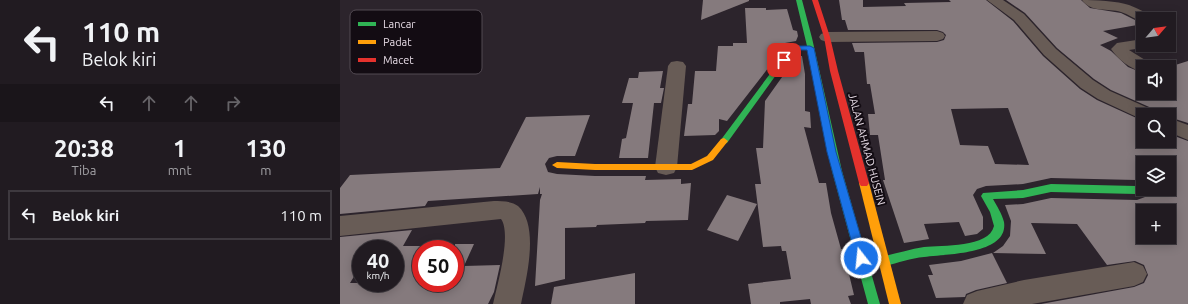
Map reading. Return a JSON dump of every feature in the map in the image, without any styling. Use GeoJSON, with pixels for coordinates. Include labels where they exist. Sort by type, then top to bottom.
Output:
{"type":"FeatureCollection","features":[{"type":"Feature","properties":{"kind":"main road"},"geometry":{"type":"LineString","coordinates":[[799,0],[809,32],[810,48],[832,152],[874,304]]}},
{"type":"Feature","properties":{"kind":"main road","name":"JALAN AHMAD HUSEIN"},"geometry":{"type":"LineString","coordinates":[[815,0],[827,37],[834,71],[885,261],[895,304]]}},
{"type":"Feature","properties":{"kind":"main road"},"geometry":{"type":"LineString","coordinates":[[557,165],[595,167],[692,167],[708,161],[776,72],[792,48],[810,48]]}},
{"type":"Feature","properties":{"kind":"main road"},"geometry":{"type":"LineString","coordinates":[[885,261],[925,252],[977,246],[995,237],[998,232],[999,224],[986,196],[1023,194],[1051,188],[1136,190]]}},
{"type":"Feature","properties":{"kind":"street"},"geometry":{"type":"LineString","coordinates":[[994,0],[1019,17],[1050,52],[1087,84],[1104,95],[1136,110]]}},
{"type":"Feature","properties":{"kind":"street"},"geometry":{"type":"LineString","coordinates":[[1089,0],[1101,6],[1124,8],[1136,14]]}},
{"type":"Feature","properties":{"kind":"street"},"geometry":{"type":"LineString","coordinates":[[827,37],[938,36]]}},
{"type":"Feature","properties":{"kind":"street"},"geometry":{"type":"LineString","coordinates":[[1136,45],[1123,46],[1119,49],[1124,55],[1136,62]]}},
{"type":"Feature","properties":{"kind":"street"},"geometry":{"type":"LineString","coordinates":[[666,167],[677,66]]}},
{"type":"Feature","properties":{"kind":"street"},"geometry":{"type":"LineString","coordinates":[[1176,127],[1188,133]]}},
{"type":"Feature","properties":{"kind":"street"},"geometry":{"type":"LineString","coordinates":[[340,226],[506,210],[513,216],[518,232],[514,270],[507,304]]}},
{"type":"Feature","properties":{"kind":"street"},"geometry":{"type":"LineString","coordinates":[[977,304],[1134,274]]}},
{"type":"Feature","properties":{"kind":"building"},"geometry":{"type":"Polygon","coordinates":[[[703,0],[749,0],[749,1],[701,20],[703,0]]]}},
{"type":"Feature","properties":{"kind":"building"},"geometry":{"type":"Polygon","coordinates":[[[839,0],[863,0],[863,7],[906,6],[904,3],[951,2],[949,0],[986,0],[1013,21],[1043,56],[1080,89],[1097,100],[1136,118],[1136,148],[1176,148],[1176,137],[1188,141],[1188,304],[1041,304],[1134,287],[1144,283],[1148,275],[1144,265],[1135,261],[1107,265],[1077,224],[1031,223],[1046,254],[993,253],[1003,246],[1010,236],[1011,221],[1005,205],[1023,204],[1051,198],[1137,200],[1146,196],[1176,196],[1176,156],[1136,156],[1136,180],[1051,178],[1023,184],[986,186],[977,189],[973,195],[983,217],[983,229],[977,234],[965,236],[959,222],[924,224],[929,239],[904,243],[883,180],[885,180],[878,135],[870,135],[868,114],[875,114],[870,84],[867,84],[864,52],[855,52],[852,43],[937,42],[944,40],[946,35],[937,30],[848,30],[845,20],[842,20],[839,0]],[[1008,108],[951,109],[960,145],[988,146],[995,164],[1029,165],[1008,108]]]}},
{"type":"Feature","properties":{"kind":"building"},"geometry":{"type":"Polygon","coordinates":[[[1006,0],[1081,0],[1090,8],[1121,13],[1136,20],[1136,25],[1103,31],[1118,38],[1100,45],[1111,51],[1128,67],[1136,70],[1136,100],[1176,100],[1176,65],[1188,61],[1188,123],[1176,119],[1176,108],[1152,108],[1111,90],[1094,79],[1057,48],[1025,13],[1006,0]]]}},
{"type":"Feature","properties":{"kind":"building"},"geometry":{"type":"Polygon","coordinates":[[[745,8],[766,8],[766,10],[787,9],[793,30],[797,31],[798,36],[796,41],[785,43],[769,67],[727,121],[719,119],[719,131],[715,135],[684,136],[688,104],[692,104],[695,71],[716,71],[718,46],[733,46],[733,43],[747,43],[745,8]]]}},
{"type":"Feature","properties":{"kind":"building"},"geometry":{"type":"Polygon","coordinates":[[[797,56],[802,56],[805,74],[805,111],[810,112],[811,128],[804,127],[819,183],[826,183],[831,213],[841,249],[843,249],[854,295],[848,296],[851,304],[811,304],[810,299],[780,302],[780,304],[751,304],[748,284],[791,279],[786,251],[782,251],[781,246],[763,247],[755,184],[761,184],[756,148],[763,148],[765,101],[797,56]]]}},
{"type":"Feature","properties":{"kind":"building"},"geometry":{"type":"Polygon","coordinates":[[[663,71],[660,88],[664,88],[661,103],[654,103],[648,158],[619,158],[622,139],[626,138],[633,103],[622,103],[629,78],[638,78],[639,72],[663,71]]]}},
{"type":"Feature","properties":{"kind":"building"},"geometry":{"type":"Polygon","coordinates":[[[590,115],[575,156],[557,156],[549,158],[545,164],[548,172],[557,174],[595,176],[646,176],[645,180],[681,179],[681,184],[691,183],[688,220],[646,221],[645,223],[565,228],[565,279],[535,286],[540,200],[542,194],[540,194],[540,187],[538,194],[428,201],[425,206],[340,214],[340,188],[350,175],[500,168],[526,117],[590,115]]]}},
{"type":"Feature","properties":{"kind":"building"},"geometry":{"type":"Polygon","coordinates":[[[727,195],[757,204],[738,241],[707,230],[727,195]]]}},
{"type":"Feature","properties":{"kind":"building"},"geometry":{"type":"Polygon","coordinates":[[[412,230],[404,244],[404,240],[352,240],[352,280],[350,283],[352,283],[352,292],[404,292],[404,246],[412,246],[412,292],[464,292],[464,266],[500,265],[494,292],[488,304],[340,304],[340,237],[412,230]]]}},
{"type":"Feature","properties":{"kind":"building"},"geometry":{"type":"Polygon","coordinates":[[[464,244],[474,244],[464,266],[464,244]]]}},
{"type":"Feature","properties":{"kind":"building"},"geometry":{"type":"Polygon","coordinates":[[[992,253],[1007,283],[976,290],[966,294],[965,297],[936,298],[928,275],[933,275],[929,265],[961,261],[992,253]]]}},
{"type":"Feature","properties":{"kind":"building"},"geometry":{"type":"Polygon","coordinates":[[[635,273],[635,304],[551,304],[554,287],[635,273]]]}},
{"type":"Feature","properties":{"kind":"traffic: fast"},"geometry":{"type":"LineString","coordinates":[[799,0],[809,38],[837,171],[874,304]]}},
{"type":"Feature","properties":{"kind":"traffic: fast"},"geometry":{"type":"LineString","coordinates":[[724,141],[792,48],[810,48]]}},
{"type":"Feature","properties":{"kind":"traffic: fast"},"geometry":{"type":"LineString","coordinates":[[885,261],[924,252],[954,250],[976,246],[986,242],[993,237],[999,226],[999,221],[986,196],[1023,194],[1051,188],[1136,190]]}},
{"type":"Feature","properties":{"kind":"traffic: slow"},"geometry":{"type":"LineString","coordinates":[[557,165],[595,167],[692,167],[710,158],[724,141]]}},
{"type":"Feature","properties":{"kind":"traffic: slow"},"geometry":{"type":"LineString","coordinates":[[864,183],[895,304]]}},
{"type":"Feature","properties":{"kind":"traffic: jam"},"geometry":{"type":"LineString","coordinates":[[815,0],[827,37],[834,71],[864,183]]}},
{"type":"Feature","properties":{"kind":"route"},"geometry":{"type":"LineString","coordinates":[[784,60],[792,48],[810,48],[832,152],[861,258]]}}]}
